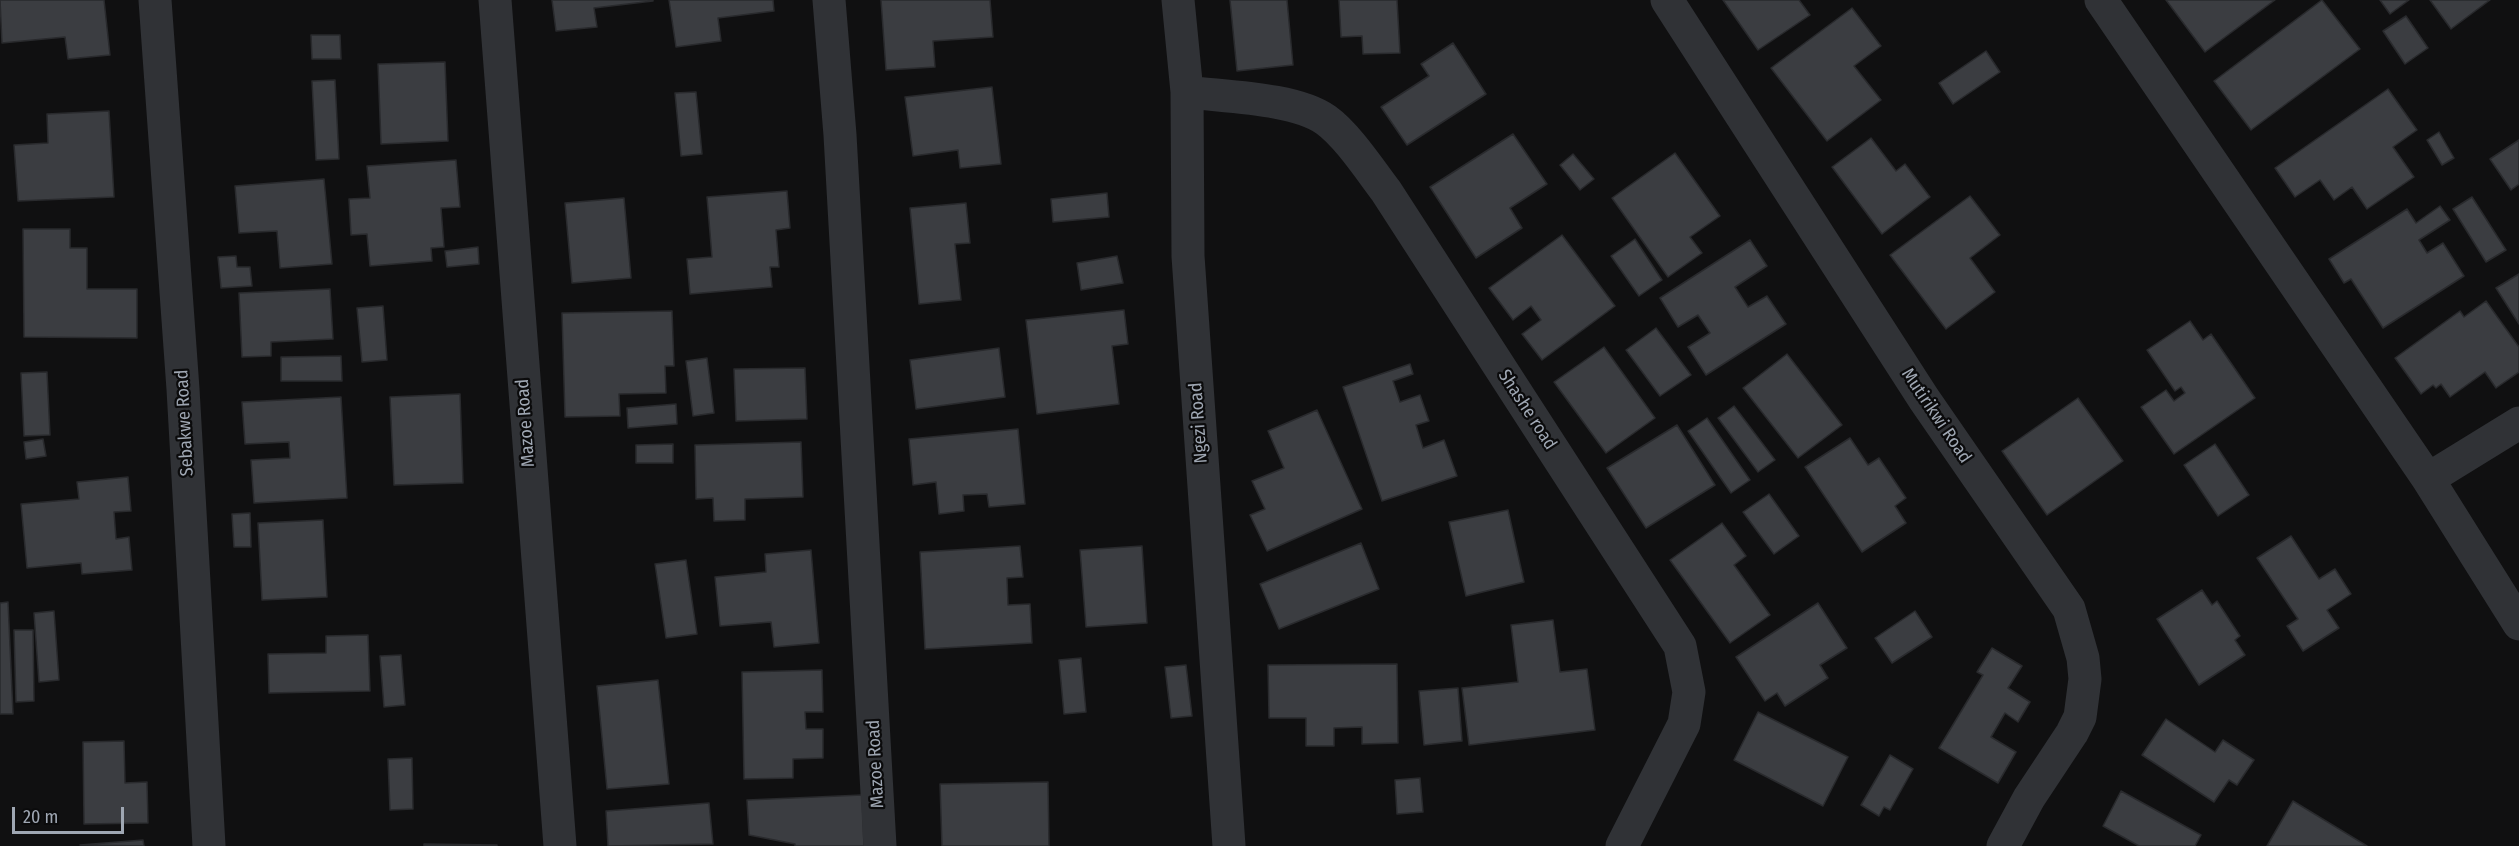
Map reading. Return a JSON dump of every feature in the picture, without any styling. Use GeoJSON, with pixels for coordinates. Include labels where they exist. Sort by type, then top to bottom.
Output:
{"type":"FeatureCollection","features":[{"type":"Feature","properties":{"kind":"street","name":"Sebakwe Road"},"geometry":{"type":"LineString","coordinates":[[155,0],[183,389],[208,846]]}},
{"type":"Feature","properties":{"kind":"street","name":"Mazoe Road"},"geometry":{"type":"LineString","coordinates":[[495,0],[560,846]]}},
{"type":"Feature","properties":{"kind":"street","name":"Mazoe Road"},"geometry":{"type":"LineString","coordinates":[[830,0],[840,135],[880,846]]}},
{"type":"Feature","properties":{"kind":"street","name":"Ngezi Road"},"geometry":{"type":"LineString","coordinates":[[1178,0],[1187,92],[1188,256],[1229,846]]}},
{"type":"Feature","properties":{"kind":"street","name":"Mutirikwi Road"},"geometry":{"type":"LineString","coordinates":[[1667,0],[1924,399],[2069,609],[2083,658],[2085,679],[2079,717],[2072,733],[2030,798],[2003,846]]}},
{"type":"Feature","properties":{"kind":"street"},"geometry":{"type":"LineString","coordinates":[[2102,0],[2428,479],[2519,624]]}},
{"type":"Feature","properties":{"kind":"street","name":"Shashe road"},"geometry":{"type":"LineString","coordinates":[[1187,92],[1293,105],[1326,120],[1354,150],[1386,191],[1680,646],[1689,692],[1684,724],[1622,846]]}},
{"type":"Feature","properties":{"kind":"street"},"geometry":{"type":"LineString","coordinates":[[2428,479],[2519,423]]}},
{"type":"Feature","properties":{"kind":"building"},"geometry":{"type":"Polygon","coordinates":[[[0,0],[104,0],[110,55],[68,59],[65,37],[2,43],[0,0]]]}},
{"type":"Feature","properties":{"kind":"building"},"geometry":{"type":"Polygon","coordinates":[[[552,0],[653,1],[594,8],[597,27],[556,31],[552,0]]]}},
{"type":"Feature","properties":{"kind":"building"},"geometry":{"type":"Polygon","coordinates":[[[669,0],[773,0],[774,11],[718,18],[721,41],[676,47],[669,0]]]}},
{"type":"Feature","properties":{"kind":"building"},"geometry":{"type":"Polygon","coordinates":[[[881,0],[990,0],[993,37],[933,41],[935,67],[886,70],[881,0]]]}},
{"type":"Feature","properties":{"kind":"building"},"geometry":{"type":"Polygon","coordinates":[[[1230,0],[1287,0],[1293,65],[1237,71],[1230,0]]]}},
{"type":"Feature","properties":{"kind":"building"},"geometry":{"type":"Polygon","coordinates":[[[1339,0],[1397,0],[1400,53],[1363,54],[1362,36],[1341,37],[1339,0]]]}},
{"type":"Feature","properties":{"kind":"building"},"geometry":{"type":"Polygon","coordinates":[[[1723,0],[1799,0],[1810,15],[1758,50],[1723,0]]]}},
{"type":"Feature","properties":{"kind":"building"},"geometry":{"type":"Polygon","coordinates":[[[2166,0],[2275,0],[2205,52],[2166,0]]]}},
{"type":"Feature","properties":{"kind":"building"},"geometry":{"type":"Polygon","coordinates":[[[2322,0],[2360,49],[2251,130],[2214,81],[2322,0]]]}},
{"type":"Feature","properties":{"kind":"building"},"geometry":{"type":"Polygon","coordinates":[[[2380,0],[2409,0],[2390,14],[2380,0]]]}},
{"type":"Feature","properties":{"kind":"building"},"geometry":{"type":"Polygon","coordinates":[[[2430,0],[2490,0],[2451,29],[2430,0]]]}},
{"type":"Feature","properties":{"kind":"building"},"geometry":{"type":"Polygon","coordinates":[[[1852,8],[1881,46],[1854,66],[1881,100],[1827,141],[1771,68],[1852,8]]]}},
{"type":"Feature","properties":{"kind":"building"},"geometry":{"type":"Polygon","coordinates":[[[2406,16],[2428,48],[2405,64],[2383,31],[2406,16]]]}},
{"type":"Feature","properties":{"kind":"building"},"geometry":{"type":"Polygon","coordinates":[[[311,35],[340,35],[341,59],[312,59],[311,35]]]}},
{"type":"Feature","properties":{"kind":"building"},"geometry":{"type":"Polygon","coordinates":[[[1453,43],[1486,94],[1407,145],[1381,107],[1429,76],[1421,64],[1453,43]]]}},
{"type":"Feature","properties":{"kind":"building"},"geometry":{"type":"Polygon","coordinates":[[[1986,51],[2000,72],[1953,104],[1939,83],[1986,51]]]}},
{"type":"Feature","properties":{"kind":"building"},"geometry":{"type":"Polygon","coordinates":[[[445,62],[448,141],[381,144],[378,64],[445,62]]]}},
{"type":"Feature","properties":{"kind":"building"},"geometry":{"type":"Polygon","coordinates":[[[335,80],[339,159],[316,160],[312,81],[335,80]]]}},
{"type":"Feature","properties":{"kind":"building"},"geometry":{"type":"Polygon","coordinates":[[[992,87],[1001,164],[960,168],[958,150],[913,156],[905,97],[992,87]]]}},
{"type":"Feature","properties":{"kind":"building"},"geometry":{"type":"Polygon","coordinates":[[[2388,89],[2417,130],[2393,147],[2414,177],[2367,209],[2352,187],[2334,200],[2320,180],[2295,197],[2275,168],[2388,89]]]}},
{"type":"Feature","properties":{"kind":"building"},"geometry":{"type":"Polygon","coordinates":[[[696,92],[702,154],[681,156],[675,93],[696,92]]]}},
{"type":"Feature","properties":{"kind":"building"},"geometry":{"type":"Polygon","coordinates":[[[109,111],[114,197],[18,201],[14,145],[48,143],[47,114],[109,111]]]}},
{"type":"Feature","properties":{"kind":"building"},"geometry":{"type":"Polygon","coordinates":[[[2439,132],[2454,158],[2442,165],[2427,140],[2439,132]]]}},
{"type":"Feature","properties":{"kind":"building"},"geometry":{"type":"Polygon","coordinates":[[[1513,134],[1547,184],[1510,208],[1522,228],[1476,258],[1430,187],[1513,134]]]}},
{"type":"Feature","properties":{"kind":"building"},"geometry":{"type":"Polygon","coordinates":[[[1871,138],[1896,171],[1905,164],[1930,197],[1882,234],[1832,167],[1871,138]]]}},
{"type":"Feature","properties":{"kind":"building"},"geometry":{"type":"Polygon","coordinates":[[[2519,140],[2519,184],[2511,190],[2490,159],[2519,140]]]}},
{"type":"Feature","properties":{"kind":"building"},"geometry":{"type":"Polygon","coordinates":[[[1675,153],[1720,216],[1690,237],[1702,253],[1668,277],[1612,198],[1675,153]]]}},
{"type":"Feature","properties":{"kind":"building"},"geometry":{"type":"Polygon","coordinates":[[[1573,154],[1594,179],[1580,190],[1560,165],[1573,154]]]}},
{"type":"Feature","properties":{"kind":"building"},"geometry":{"type":"Polygon","coordinates":[[[456,160],[460,207],[441,208],[444,247],[431,248],[432,261],[370,266],[367,234],[351,235],[349,199],[370,198],[367,166],[456,160]]]}},
{"type":"Feature","properties":{"kind":"building"},"geometry":{"type":"Polygon","coordinates":[[[324,179],[332,264],[280,268],[277,231],[239,233],[235,186],[324,179]]]}},
{"type":"Feature","properties":{"kind":"building"},"geometry":{"type":"Polygon","coordinates":[[[787,191],[790,228],[776,230],[779,267],[770,267],[772,287],[690,294],[687,259],[712,257],[707,197],[787,191]]]}},
{"type":"Feature","properties":{"kind":"building"},"geometry":{"type":"Polygon","coordinates":[[[1107,193],[1109,217],[1053,222],[1051,199],[1107,193]]]}},
{"type":"Feature","properties":{"kind":"building"},"geometry":{"type":"Polygon","coordinates":[[[1970,196],[2000,235],[1970,258],[1995,292],[1946,329],[1890,255],[1970,196]]]}},
{"type":"Feature","properties":{"kind":"building"},"geometry":{"type":"Polygon","coordinates":[[[2472,197],[2506,250],[2486,262],[2453,209],[2472,197]]]}},
{"type":"Feature","properties":{"kind":"building"},"geometry":{"type":"Polygon","coordinates":[[[624,198],[631,278],[572,283],[565,203],[624,198]]]}},
{"type":"Feature","properties":{"kind":"building"},"geometry":{"type":"Polygon","coordinates":[[[966,203],[970,243],[955,244],[961,300],[919,304],[910,208],[966,203]]]}},
{"type":"Feature","properties":{"kind":"building"},"geometry":{"type":"Polygon","coordinates":[[[2440,206],[2450,220],[2419,240],[2427,253],[2443,243],[2464,276],[2383,328],[2351,279],[2344,283],[2329,259],[2407,209],[2416,223],[2440,206]]]}},
{"type":"Feature","properties":{"kind":"building"},"geometry":{"type":"Polygon","coordinates":[[[23,229],[70,229],[70,248],[87,248],[87,289],[137,289],[137,338],[24,337],[23,229]]]}},
{"type":"Feature","properties":{"kind":"building"},"geometry":{"type":"Polygon","coordinates":[[[1562,235],[1615,306],[1542,360],[1522,334],[1541,320],[1531,306],[1513,320],[1489,288],[1562,235]]]}},
{"type":"Feature","properties":{"kind":"building"},"geometry":{"type":"Polygon","coordinates":[[[1635,239],[1662,280],[1639,296],[1611,256],[1635,239]]]}},
{"type":"Feature","properties":{"kind":"building"},"geometry":{"type":"Polygon","coordinates":[[[1750,240],[1767,266],[1735,287],[1748,307],[1767,296],[1786,324],[1706,375],[1688,347],[1710,333],[1698,315],[1678,327],[1660,298],[1750,240]]]}},
{"type":"Feature","properties":{"kind":"building"},"geometry":{"type":"Polygon","coordinates":[[[478,247],[479,264],[447,267],[445,251],[478,247]]]}},
{"type":"Feature","properties":{"kind":"building"},"geometry":{"type":"Polygon","coordinates":[[[236,256],[237,267],[250,267],[252,286],[221,288],[218,257],[236,256]]]}},
{"type":"Feature","properties":{"kind":"building"},"geometry":{"type":"Polygon","coordinates":[[[1117,256],[1123,283],[1081,290],[1077,263],[1117,256]]]}},
{"type":"Feature","properties":{"kind":"building"},"geometry":{"type":"Polygon","coordinates":[[[2519,274],[2519,324],[2496,288],[2519,274]]]}},
{"type":"Feature","properties":{"kind":"building"},"geometry":{"type":"Polygon","coordinates":[[[330,289],[333,339],[271,342],[271,356],[242,357],[239,293],[330,289]]]}},
{"type":"Feature","properties":{"kind":"building"},"geometry":{"type":"Polygon","coordinates":[[[2486,301],[2519,347],[2519,372],[2496,388],[2485,372],[2450,397],[2441,384],[2436,388],[2433,385],[2421,394],[2395,358],[2460,311],[2464,317],[2486,301]]]}},
{"type":"Feature","properties":{"kind":"building"},"geometry":{"type":"Polygon","coordinates":[[[383,306],[387,360],[362,362],[357,308],[383,306]]]}},
{"type":"Feature","properties":{"kind":"building"},"geometry":{"type":"Polygon","coordinates":[[[1124,310],[1128,344],[1112,346],[1119,404],[1037,414],[1026,320],[1124,310]]]}},
{"type":"Feature","properties":{"kind":"building"},"geometry":{"type":"Polygon","coordinates":[[[672,311],[674,366],[665,366],[666,393],[619,394],[620,416],[565,417],[562,313],[672,311]]]}},
{"type":"Feature","properties":{"kind":"building"},"geometry":{"type":"Polygon","coordinates":[[[2190,321],[2203,340],[2211,334],[2255,398],[2174,454],[2141,407],[2166,390],[2174,401],[2185,393],[2181,387],[2175,391],[2147,350],[2190,321]]]}},
{"type":"Feature","properties":{"kind":"building"},"geometry":{"type":"Polygon","coordinates":[[[1656,328],[1691,375],[1660,396],[1626,350],[1656,328]]]}},
{"type":"Feature","properties":{"kind":"building"},"geometry":{"type":"Polygon","coordinates":[[[1604,347],[1655,418],[1606,453],[1554,382],[1604,347]]]}},
{"type":"Feature","properties":{"kind":"building"},"geometry":{"type":"Polygon","coordinates":[[[999,348],[1005,397],[916,409],[910,360],[999,348]]]}},
{"type":"Feature","properties":{"kind":"building"},"geometry":{"type":"Polygon","coordinates":[[[1787,354],[1842,425],[1798,458],[1743,388],[1787,354]]]}},
{"type":"Feature","properties":{"kind":"building"},"geometry":{"type":"Polygon","coordinates":[[[341,356],[342,381],[281,381],[281,357],[341,356]]]}},
{"type":"Feature","properties":{"kind":"building"},"geometry":{"type":"Polygon","coordinates":[[[707,358],[714,413],[693,416],[686,361],[707,358]]]}},
{"type":"Feature","properties":{"kind":"building"},"geometry":{"type":"Polygon","coordinates":[[[1410,364],[1413,374],[1393,381],[1400,402],[1420,395],[1429,421],[1416,425],[1423,448],[1444,440],[1457,476],[1382,501],[1343,387],[1410,364]]]}},
{"type":"Feature","properties":{"kind":"building"},"geometry":{"type":"Polygon","coordinates":[[[805,368],[807,419],[736,421],[734,369],[805,368]]]}},
{"type":"Feature","properties":{"kind":"building"},"geometry":{"type":"Polygon","coordinates":[[[47,372],[50,435],[24,436],[21,373],[47,372]]]}},
{"type":"Feature","properties":{"kind":"building"},"geometry":{"type":"Polygon","coordinates":[[[460,394],[463,483],[394,485],[390,397],[460,394]]]}},
{"type":"Feature","properties":{"kind":"building"},"geometry":{"type":"Polygon","coordinates":[[[341,397],[347,498],[254,503],[251,460],[290,458],[289,442],[245,444],[242,402],[341,397]]]}},
{"type":"Feature","properties":{"kind":"building"},"geometry":{"type":"Polygon","coordinates":[[[2078,398],[2123,461],[2047,515],[2002,451],[2078,398]]]}},
{"type":"Feature","properties":{"kind":"building"},"geometry":{"type":"Polygon","coordinates":[[[676,404],[677,424],[628,428],[627,408],[676,404]]]}},
{"type":"Feature","properties":{"kind":"building"},"geometry":{"type":"Polygon","coordinates":[[[1734,406],[1775,460],[1758,472],[1718,418],[1734,406]]]}},
{"type":"Feature","properties":{"kind":"building"},"geometry":{"type":"Polygon","coordinates":[[[1317,410],[1362,509],[1267,551],[1250,515],[1265,509],[1252,481],[1284,468],[1268,431],[1317,410]]]}},
{"type":"Feature","properties":{"kind":"building"},"geometry":{"type":"Polygon","coordinates":[[[1707,418],[1750,480],[1731,493],[1688,431],[1707,418]]]}},
{"type":"Feature","properties":{"kind":"building"},"geometry":{"type":"Polygon","coordinates":[[[1677,425],[1715,485],[1646,528],[1607,468],[1677,425]]]}},
{"type":"Feature","properties":{"kind":"building"},"geometry":{"type":"Polygon","coordinates":[[[1018,429],[1025,504],[989,507],[987,494],[963,495],[964,511],[939,514],[936,482],[913,485],[909,439],[1018,429]]]}},
{"type":"Feature","properties":{"kind":"building"},"geometry":{"type":"Polygon","coordinates":[[[1850,438],[1868,465],[1879,458],[1906,498],[1895,506],[1906,523],[1862,552],[1805,467],[1850,438]]]}},
{"type":"Feature","properties":{"kind":"building"},"geometry":{"type":"Polygon","coordinates":[[[43,439],[46,456],[26,459],[24,442],[43,439]]]}},
{"type":"Feature","properties":{"kind":"building"},"geometry":{"type":"Polygon","coordinates":[[[801,442],[803,497],[745,499],[745,520],[714,521],[713,498],[696,499],[695,445],[801,442]]]}},
{"type":"Feature","properties":{"kind":"building"},"geometry":{"type":"Polygon","coordinates":[[[673,444],[673,463],[636,463],[636,445],[673,444]]]}},
{"type":"Feature","properties":{"kind":"building"},"geometry":{"type":"Polygon","coordinates":[[[2215,444],[2249,495],[2218,516],[2184,465],[2215,444]]]}},
{"type":"Feature","properties":{"kind":"building"},"geometry":{"type":"Polygon","coordinates":[[[128,477],[131,511],[114,512],[116,539],[129,537],[132,570],[82,574],[81,563],[27,568],[21,504],[79,499],[77,482],[128,477]]]}},
{"type":"Feature","properties":{"kind":"building"},"geometry":{"type":"Polygon","coordinates":[[[1769,494],[1799,536],[1774,554],[1743,512],[1769,494]]]}},
{"type":"Feature","properties":{"kind":"building"},"geometry":{"type":"Polygon","coordinates":[[[1508,510],[1524,582],[1466,596],[1449,522],[1508,510]]]}},
{"type":"Feature","properties":{"kind":"building"},"geometry":{"type":"Polygon","coordinates":[[[250,513],[251,547],[234,547],[232,514],[250,513]]]}},
{"type":"Feature","properties":{"kind":"building"},"geometry":{"type":"Polygon","coordinates":[[[323,520],[327,597],[262,600],[258,523],[323,520]]]}},
{"type":"Feature","properties":{"kind":"building"},"geometry":{"type":"Polygon","coordinates":[[[1722,523],[1746,556],[1734,565],[1770,615],[1730,643],[1670,560],[1722,523]]]}},
{"type":"Feature","properties":{"kind":"building"},"geometry":{"type":"Polygon","coordinates":[[[2291,536],[2319,579],[2335,569],[2351,594],[2327,610],[2339,628],[2303,651],[2287,626],[2298,619],[2257,558],[2291,536]]]}},
{"type":"Feature","properties":{"kind":"building"},"geometry":{"type":"Polygon","coordinates":[[[1361,543],[1379,589],[1279,629],[1260,584],[1361,543]]]}},
{"type":"Feature","properties":{"kind":"building"},"geometry":{"type":"Polygon","coordinates":[[[1020,546],[1023,577],[1007,578],[1008,605],[1030,604],[1032,643],[925,649],[920,552],[1020,546]]]}},
{"type":"Feature","properties":{"kind":"building"},"geometry":{"type":"Polygon","coordinates":[[[1142,546],[1147,623],[1086,627],[1080,550],[1142,546]]]}},
{"type":"Feature","properties":{"kind":"building"},"geometry":{"type":"Polygon","coordinates":[[[811,550],[819,643],[774,647],[771,622],[720,626],[715,577],[766,572],[765,554],[811,550]]]}},
{"type":"Feature","properties":{"kind":"building"},"geometry":{"type":"Polygon","coordinates":[[[686,560],[697,634],[666,638],[655,564],[686,560]]]}},
{"type":"Feature","properties":{"kind":"building"},"geometry":{"type":"Polygon","coordinates":[[[2202,590],[2212,605],[2217,601],[2240,636],[2235,640],[2245,655],[2199,685],[2157,619],[2202,590]]]}},
{"type":"Feature","properties":{"kind":"building"},"geometry":{"type":"Polygon","coordinates":[[[8,602],[13,714],[0,714],[0,603],[8,602]]]}},
{"type":"Feature","properties":{"kind":"building"},"geometry":{"type":"Polygon","coordinates":[[[1818,603],[1847,648],[1820,665],[1828,678],[1785,706],[1777,693],[1765,701],[1736,657],[1818,603]]]}},
{"type":"Feature","properties":{"kind":"building"},"geometry":{"type":"Polygon","coordinates":[[[54,611],[59,680],[39,682],[34,613],[54,611]]]}},
{"type":"Feature","properties":{"kind":"building"},"geometry":{"type":"Polygon","coordinates":[[[1915,611],[1932,637],[1892,663],[1875,638],[1915,611]]]}},
{"type":"Feature","properties":{"kind":"building"},"geometry":{"type":"Polygon","coordinates":[[[1553,620],[1560,672],[1587,669],[1595,730],[1469,745],[1462,688],[1518,682],[1511,625],[1553,620]]]}},
{"type":"Feature","properties":{"kind":"building"},"geometry":{"type":"Polygon","coordinates":[[[14,630],[33,630],[34,701],[16,702],[14,630]]]}},
{"type":"Feature","properties":{"kind":"building"},"geometry":{"type":"Polygon","coordinates":[[[368,635],[370,691],[269,693],[268,654],[326,653],[326,636],[368,635]]]}},
{"type":"Feature","properties":{"kind":"building"},"geometry":{"type":"Polygon","coordinates":[[[1992,648],[2022,666],[2008,688],[2030,702],[2018,722],[2005,713],[1991,737],[2016,752],[1998,783],[1939,748],[1983,675],[1977,672],[1992,648]]]}},
{"type":"Feature","properties":{"kind":"building"},"geometry":{"type":"Polygon","coordinates":[[[401,655],[405,705],[384,707],[380,656],[401,655]]]}},
{"type":"Feature","properties":{"kind":"building"},"geometry":{"type":"Polygon","coordinates":[[[1081,658],[1086,712],[1064,714],[1059,660],[1081,658]]]}},
{"type":"Feature","properties":{"kind":"building"},"geometry":{"type":"Polygon","coordinates":[[[1397,664],[1398,743],[1362,744],[1362,727],[1334,728],[1334,746],[1306,746],[1306,718],[1269,718],[1268,665],[1397,664]]]}},
{"type":"Feature","properties":{"kind":"building"},"geometry":{"type":"Polygon","coordinates":[[[1186,665],[1192,716],[1171,718],[1165,667],[1186,665]]]}},
{"type":"Feature","properties":{"kind":"building"},"geometry":{"type":"Polygon","coordinates":[[[822,670],[823,712],[805,712],[806,729],[823,729],[823,758],[793,759],[793,778],[744,779],[742,672],[822,670]]]}},
{"type":"Feature","properties":{"kind":"building"},"geometry":{"type":"Polygon","coordinates":[[[658,680],[669,784],[607,789],[597,686],[658,680]]]}},
{"type":"Feature","properties":{"kind":"building"},"geometry":{"type":"Polygon","coordinates":[[[1458,688],[1462,741],[1424,745],[1419,691],[1458,688]]]}},
{"type":"Feature","properties":{"kind":"building"},"geometry":{"type":"Polygon","coordinates":[[[1758,712],[1848,757],[1823,806],[1734,760],[1758,712]]]}},
{"type":"Feature","properties":{"kind":"building"},"geometry":{"type":"Polygon","coordinates":[[[2166,719],[2215,752],[2223,740],[2254,760],[2237,785],[2229,780],[2214,802],[2142,755],[2166,719]]]}},
{"type":"Feature","properties":{"kind":"building"},"geometry":{"type":"Polygon","coordinates":[[[124,741],[125,783],[147,782],[148,823],[84,824],[83,742],[124,741]]]}},
{"type":"Feature","properties":{"kind":"building"},"geometry":{"type":"Polygon","coordinates":[[[1890,755],[1913,769],[1890,810],[1884,807],[1879,816],[1861,805],[1890,755]]]}},
{"type":"Feature","properties":{"kind":"building"},"geometry":{"type":"Polygon","coordinates":[[[412,758],[413,809],[390,810],[388,759],[412,758]]]}},
{"type":"Feature","properties":{"kind":"building"},"geometry":{"type":"Polygon","coordinates":[[[1420,778],[1423,812],[1397,814],[1395,780],[1420,778]]]}},
{"type":"Feature","properties":{"kind":"building"},"geometry":{"type":"Polygon","coordinates":[[[1048,782],[1049,846],[942,846],[940,784],[1048,782]]]}},
{"type":"Feature","properties":{"kind":"building"},"geometry":{"type":"Polygon","coordinates":[[[2121,791],[2201,835],[2195,846],[2139,846],[2103,826],[2121,791]]]}},
{"type":"Feature","properties":{"kind":"building"},"geometry":{"type":"Polygon","coordinates":[[[862,795],[864,846],[795,846],[795,844],[749,835],[747,800],[862,795]]]}},
{"type":"Feature","properties":{"kind":"building"},"geometry":{"type":"Polygon","coordinates":[[[2293,801],[2367,846],[2267,846],[2293,801]]]}},
{"type":"Feature","properties":{"kind":"building"},"geometry":{"type":"Polygon","coordinates":[[[709,803],[713,844],[608,846],[606,811],[709,803]]]}},
{"type":"Feature","properties":{"kind":"building"},"geometry":{"type":"Polygon","coordinates":[[[143,840],[144,846],[80,845],[143,840]]]}},
{"type":"Feature","properties":{"kind":"building"},"geometry":{"type":"Polygon","coordinates":[[[424,844],[497,845],[497,846],[424,846],[424,844]]]}}]}
